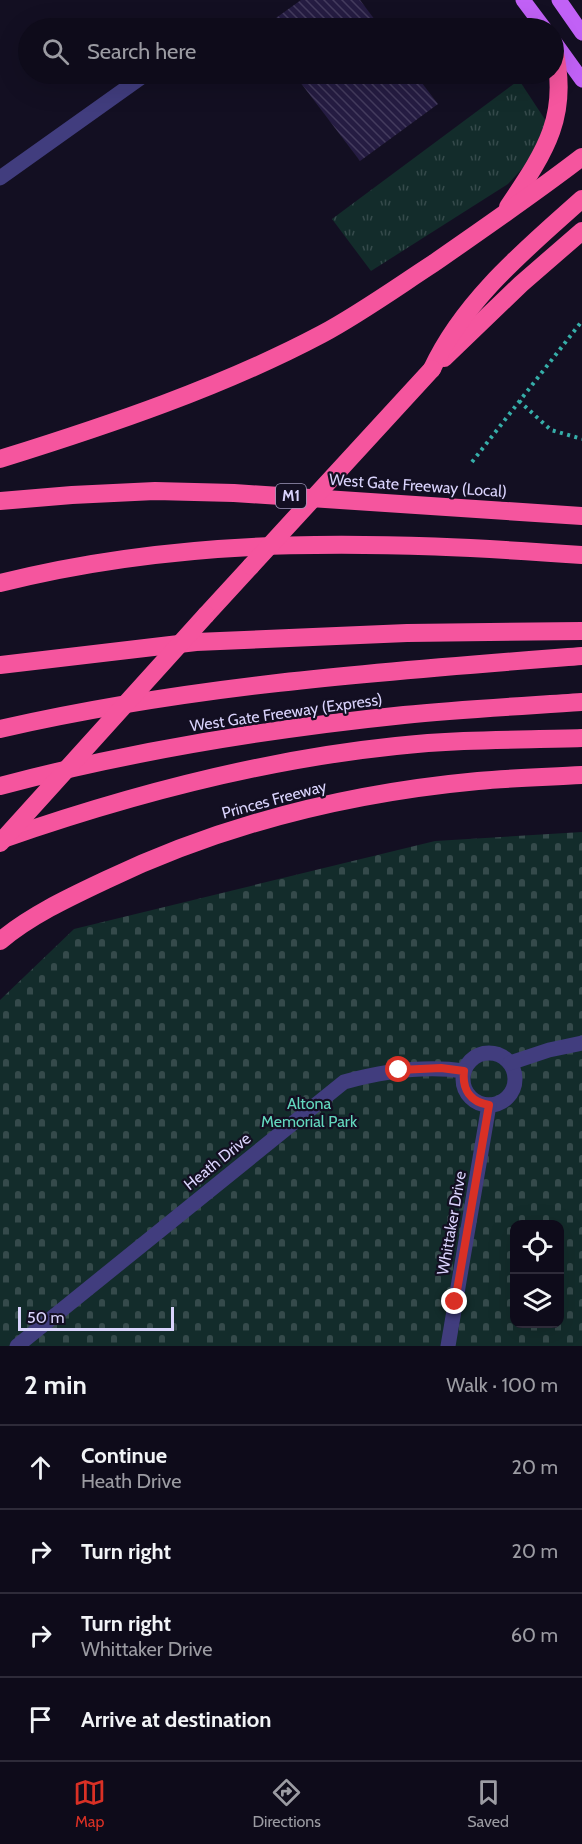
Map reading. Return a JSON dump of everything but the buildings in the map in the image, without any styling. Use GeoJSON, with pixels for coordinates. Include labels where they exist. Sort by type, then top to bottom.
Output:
{"type":"FeatureCollection","features":[{"type":"Feature","properties":{"kind":"highway"},"geometry":{"type":"LineString","coordinates":[[502,216],[538,162],[552,132],[558,105],[558,84]]}},
{"type":"Feature","properties":{"kind":"highway"},"geometry":{"type":"LineString","coordinates":[[0,459],[88,432],[246,370],[322,334],[362,311],[502,216],[582,157]]}},
{"type":"Feature","properties":{"kind":"highway"},"geometry":{"type":"LineString","coordinates":[[432,369],[443,346],[466,311],[523,253],[582,199]]}},
{"type":"Feature","properties":{"kind":"highway"},"geometry":{"type":"LineString","coordinates":[[0,841],[432,369],[521,284],[582,231]]}},
{"type":"Feature","properties":{"kind":"highway","name":"West Gate Freeway (Local)"},"geometry":{"type":"LineString","coordinates":[[0,501],[119,493],[222,493],[582,516]]}},
{"type":"Feature","properties":{"kind":"highway"},"geometry":{"type":"LineString","coordinates":[[0,583],[65,568],[151,554],[239,546],[383,544],[582,555]]}},
{"type":"Feature","properties":{"kind":"highway"},"geometry":{"type":"LineString","coordinates":[[0,665],[196,642],[407,633],[582,631]]}},
{"type":"Feature","properties":{"kind":"highway","name":"West Gate Freeway (Express)"},"geometry":{"type":"LineString","coordinates":[[0,729],[60,716],[276,683],[412,669],[582,656]]}},
{"type":"Feature","properties":{"kind":"highway","name":"West Gate Freeway (Express)"},"geometry":{"type":"LineString","coordinates":[[0,786],[142,753],[257,733],[405,715],[582,702]]}},
{"type":"Feature","properties":{"kind":"highway"},"geometry":{"type":"LineString","coordinates":[[0,841],[66,817],[147,792],[250,768],[398,745],[582,738]]}},
{"type":"Feature","properties":{"kind":"highway"},"geometry":{"type":"LineString","coordinates":[[463,742],[582,745]]}},
{"type":"Feature","properties":{"kind":"highway","name":"Princes Freeway"},"geometry":{"type":"LineString","coordinates":[[0,941],[66,898],[128,869],[181,847],[268,819],[336,802],[477,781],[582,776]]}},
{"type":"Feature","properties":{"kind":"main road"},"geometry":{"type":"LineString","coordinates":[[523,0],[536,18]]}},
{"type":"Feature","properties":{"kind":"main road"},"geometry":{"type":"LineString","coordinates":[[559,0],[582,33]]}},
{"type":"Feature","properties":{"kind":"main road"},"geometry":{"type":"LineString","coordinates":[[564,55],[582,80]]}},
{"type":"Feature","properties":{"kind":"lane"},"geometry":{"type":"LineString","coordinates":[[0,178],[132,84]]}},
{"type":"Feature","properties":{"kind":"lane"},"geometry":{"type":"LineString","coordinates":[[510,1063],[549,1050],[582,1043]]}},
{"type":"Feature","properties":{"kind":"lane"},"geometry":{"type":"LineString","coordinates":[[488,1053],[504,1058],[514,1071],[514,1088],[504,1101],[489,1105],[481,1104],[468,1094],[464,1071],[473,1059],[488,1053]]}},
{"type":"Feature","properties":{"kind":"lane","name":"Heath Drive"},"geometry":{"type":"LineString","coordinates":[[17,1346],[344,1082],[377,1073],[420,1068],[464,1071]]}},
{"type":"Feature","properties":{"kind":"lane","name":"Whittaker Drive"},"geometry":{"type":"LineString","coordinates":[[448,1346],[489,1105]]}},
{"type":"Feature","properties":{"kind":"path"},"geometry":{"type":"LineString","coordinates":[[472,462],[582,321]]}},
{"type":"Feature","properties":{"kind":"path"},"geometry":{"type":"LineString","coordinates":[[519,401],[551,430],[582,439]]}},
{"type":"Feature","properties":{"kind":"green space"},"geometry":{"type":"Polygon","coordinates":[[[514,84],[522,84],[546,121],[531,159],[508,184],[371,271],[332,219],[514,84]]]}},
{"type":"Feature","properties":{"kind":"green space","name":"Altona Memorial Park"},"geometry":{"type":"Polygon","coordinates":[[[582,832],[582,1346],[0,1346],[0,1000],[74,929],[435,841],[582,832]]]}},
{"type":"Feature","properties":{"kind":"route"},"geometry":{"type":"LineString","coordinates":[[399,1070],[441,1068],[464,1071],[463,1079],[468,1094],[481,1104],[489,1105],[455,1302]]}}]}
